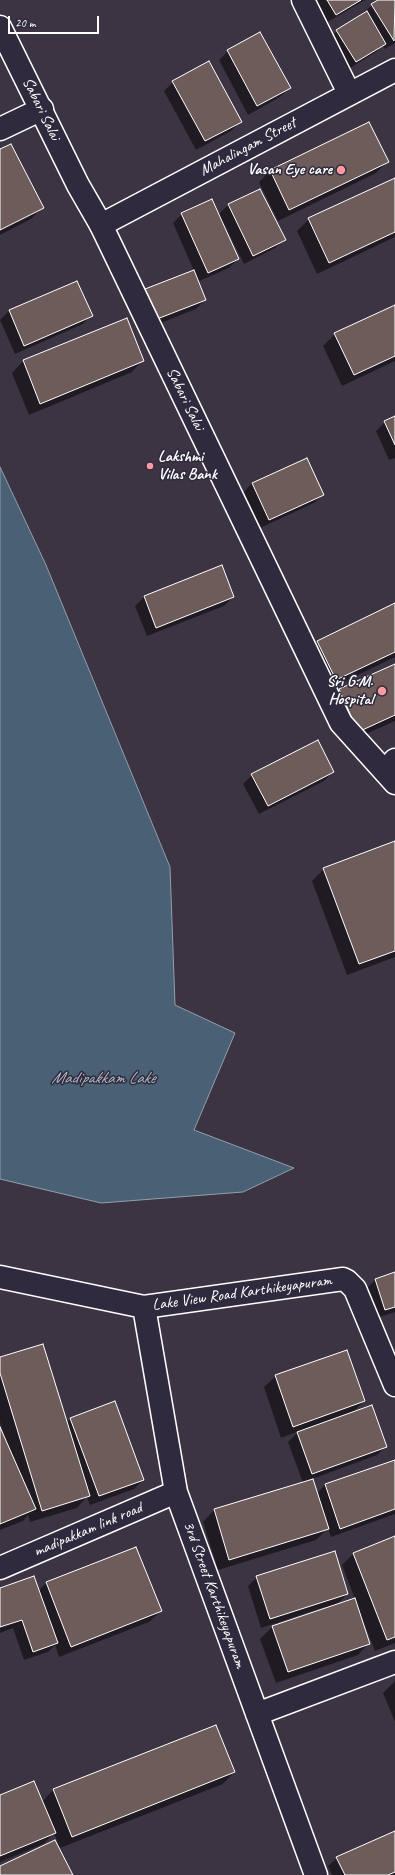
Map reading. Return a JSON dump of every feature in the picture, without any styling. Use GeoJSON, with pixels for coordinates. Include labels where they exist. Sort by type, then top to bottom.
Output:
{"type":"FeatureCollection","features":[{"type":"Feature","properties":{"kind":"street"},"geometry":{"type":"LineString","coordinates":[[303,0],[349,93]]}},
{"type":"Feature","properties":{"kind":"street","name":"Sabari Salai"},"geometry":{"type":"LineString","coordinates":[[0,27],[78,185],[101,225],[341,723],[392,771]]}},
{"type":"Feature","properties":{"kind":"street","name":"Mahalingam Street"},"geometry":{"type":"LineString","coordinates":[[101,225],[395,70]]}},
{"type":"Feature","properties":{"kind":"street"},"geometry":{"type":"LineString","coordinates":[[0,129],[42,110]]}},
{"type":"Feature","properties":{"kind":"street","name":"Lake View Road Karthikeyapuram"},"geometry":{"type":"LineString","coordinates":[[0,1277],[144,1307],[343,1279],[355,1289],[395,1385]]}},
{"type":"Feature","properties":{"kind":"street","name":"3rd Street Karthikeyapuram"},"geometry":{"type":"LineString","coordinates":[[144,1307],[176,1492],[316,1875]]}},
{"type":"Feature","properties":{"kind":"street","name":"madipakkam link road"},"geometry":{"type":"LineString","coordinates":[[0,1568],[176,1492]]}},
{"type":"Feature","properties":{"kind":"street"},"geometry":{"type":"LineString","coordinates":[[257,1714],[395,1662]]}},
{"type":"Feature","properties":{"kind":"water","name":"Madipakkam Lake"},"geometry":{"type":"Polygon","coordinates":[[[0,467],[46,565],[170,867],[175,1005],[235,1033],[194,1130],[294,1168],[243,1192],[101,1203],[0,1179],[0,467]]]}},
{"type":"Feature","properties":{"kind":"building"},"geometry":{"type":"Polygon","coordinates":[[[327,0],[361,0],[336,15],[327,0]]]}},
{"type":"Feature","properties":{"kind":"building"},"geometry":{"type":"Polygon","coordinates":[[[378,0],[395,0],[394,41],[371,4],[378,0]]]}},
{"type":"Feature","properties":{"kind":"building"},"geometry":{"type":"Polygon","coordinates":[[[367,11],[386,44],[356,62],[336,30],[367,11]]]}},
{"type":"Feature","properties":{"kind":"building"},"geometry":{"type":"Polygon","coordinates":[[[260,32],[291,88],[257,106],[227,50],[260,32]]]}},
{"type":"Feature","properties":{"kind":"building"},"geometry":{"type":"Polygon","coordinates":[[[209,61],[242,122],[205,141],[172,81],[209,61]]]}},
{"type":"Feature","properties":{"kind":"building"},"geometry":{"type":"Polygon","coordinates":[[[369,122],[389,162],[289,210],[270,170],[369,122]]]}},
{"type":"Feature","properties":{"kind":"building"},"geometry":{"type":"Polygon","coordinates":[[[11,144],[44,208],[0,230],[0,149],[11,144]]]}},
{"type":"Feature","properties":{"kind":"building"},"geometry":{"type":"Polygon","coordinates":[[[395,178],[395,232],[329,263],[308,218],[395,178]]]}},
{"type":"Feature","properties":{"kind":"building"},"geometry":{"type":"Polygon","coordinates":[[[260,189],[286,240],[253,256],[228,204],[260,189]]]}},
{"type":"Feature","properties":{"kind":"building"},"geometry":{"type":"Polygon","coordinates":[[[212,199],[239,259],[208,273],[181,213],[212,199]]]}},
{"type":"Feature","properties":{"kind":"building"},"geometry":{"type":"Polygon","coordinates":[[[194,270],[206,300],[157,319],[145,289],[194,270]]]}},
{"type":"Feature","properties":{"kind":"building"},"geometry":{"type":"Polygon","coordinates":[[[77,281],[93,316],[24,346],[9,310],[77,281]]]}},
{"type":"Feature","properties":{"kind":"building"},"geometry":{"type":"Polygon","coordinates":[[[395,305],[395,356],[354,375],[334,333],[395,305]]]}},
{"type":"Feature","properties":{"kind":"building"},"geometry":{"type":"Polygon","coordinates":[[[127,318],[144,361],[40,404],[23,360],[127,318]]]}},
{"type":"Feature","properties":{"kind":"building"},"geometry":{"type":"Polygon","coordinates":[[[395,416],[395,445],[384,421],[395,416]]]}},
{"type":"Feature","properties":{"kind":"building"},"geometry":{"type":"Polygon","coordinates":[[[307,458],[324,495],[269,520],[252,483],[307,458]]]}},
{"type":"Feature","properties":{"kind":"building"},"geometry":{"type":"Polygon","coordinates":[[[222,565],[234,597],[156,628],[144,596],[222,565]]]}},
{"type":"Feature","properties":{"kind":"building"},"geometry":{"type":"Polygon","coordinates":[[[395,603],[395,652],[336,680],[317,641],[395,603]]]}},
{"type":"Feature","properties":{"kind":"building"},"geometry":{"type":"Polygon","coordinates":[[[395,664],[395,715],[358,732],[339,689],[395,664]]]}},
{"type":"Feature","properties":{"kind":"building"},"geometry":{"type":"Polygon","coordinates":[[[318,740],[334,772],[268,806],[251,774],[318,740]]]}},
{"type":"Feature","properties":{"kind":"building"},"geometry":{"type":"Polygon","coordinates":[[[395,841],[395,951],[359,964],[323,868],[395,841]]]}},
{"type":"Feature","properties":{"kind":"building"},"geometry":{"type":"Polygon","coordinates":[[[395,1272],[395,1307],[385,1310],[375,1279],[395,1272]]]}},
{"type":"Feature","properties":{"kind":"building"},"geometry":{"type":"Polygon","coordinates":[[[43,1344],[90,1496],[42,1511],[0,1373],[0,1357],[43,1344]]]}},
{"type":"Feature","properties":{"kind":"building"},"geometry":{"type":"Polygon","coordinates":[[[347,1350],[365,1401],[293,1427],[275,1375],[347,1350]]]}},
{"type":"Feature","properties":{"kind":"building"},"geometry":{"type":"Polygon","coordinates":[[[115,1401],[144,1480],[99,1496],[70,1418],[115,1401]]]}},
{"type":"Feature","properties":{"kind":"building"},"geometry":{"type":"Polygon","coordinates":[[[372,1405],[387,1447],[312,1474],[297,1432],[372,1405]]]}},
{"type":"Feature","properties":{"kind":"building"},"geometry":{"type":"Polygon","coordinates":[[[0,1427],[36,1509],[0,1524],[0,1427]]]}},
{"type":"Feature","properties":{"kind":"building"},"geometry":{"type":"Polygon","coordinates":[[[395,1460],[395,1509],[340,1529],[325,1484],[395,1460]]]}},
{"type":"Feature","properties":{"kind":"building"},"geometry":{"type":"Polygon","coordinates":[[[313,1479],[329,1529],[229,1560],[214,1509],[313,1479]]]}},
{"type":"Feature","properties":{"kind":"building"},"geometry":{"type":"Polygon","coordinates":[[[395,1536],[395,1637],[387,1640],[353,1553],[395,1536]]]}},
{"type":"Feature","properties":{"kind":"building"},"geometry":{"type":"Polygon","coordinates":[[[136,1547],[162,1611],[71,1647],[46,1582],[136,1547]]]}},
{"type":"Feature","properties":{"kind":"building"},"geometry":{"type":"Polygon","coordinates":[[[335,1551],[348,1594],[270,1619],[256,1576],[335,1551]]]}},
{"type":"Feature","properties":{"kind":"building"},"geometry":{"type":"Polygon","coordinates":[[[34,1576],[58,1643],[33,1652],[22,1620],[0,1627],[0,1588],[34,1576]]]}},
{"type":"Feature","properties":{"kind":"building"},"geometry":{"type":"Polygon","coordinates":[[[355,1598],[370,1644],[288,1672],[272,1626],[355,1598]]]}},
{"type":"Feature","properties":{"kind":"building"},"geometry":{"type":"Polygon","coordinates":[[[216,1725],[235,1772],[72,1837],[53,1789],[216,1725]]]}},
{"type":"Feature","properties":{"kind":"building"},"geometry":{"type":"Polygon","coordinates":[[[34,1781],[56,1833],[0,1856],[0,1795],[34,1781]]]}},
{"type":"Feature","properties":{"kind":"building"},"geometry":{"type":"Polygon","coordinates":[[[395,1831],[395,1872],[388,1875],[345,1875],[336,1857],[395,1831]]]}},
{"type":"Feature","properties":{"kind":"building"},"geometry":{"type":"Polygon","coordinates":[[[55,1840],[73,1875],[0,1875],[0,1866],[55,1840]]]}},
{"type":"Feature","properties":{"kind":"place","name":"Vasan Eye care"},"geometry":{"type":"Point","coordinates":[341,170]}},
{"type":"Feature","properties":{"kind":"place","name":"Lakshmi Vilas Bank"},"geometry":{"type":"Point","coordinates":[150,466]}},
{"type":"Feature","properties":{"kind":"place","name":"Sri G.M. Hospital"},"geometry":{"type":"Point","coordinates":[382,691]}}]}
